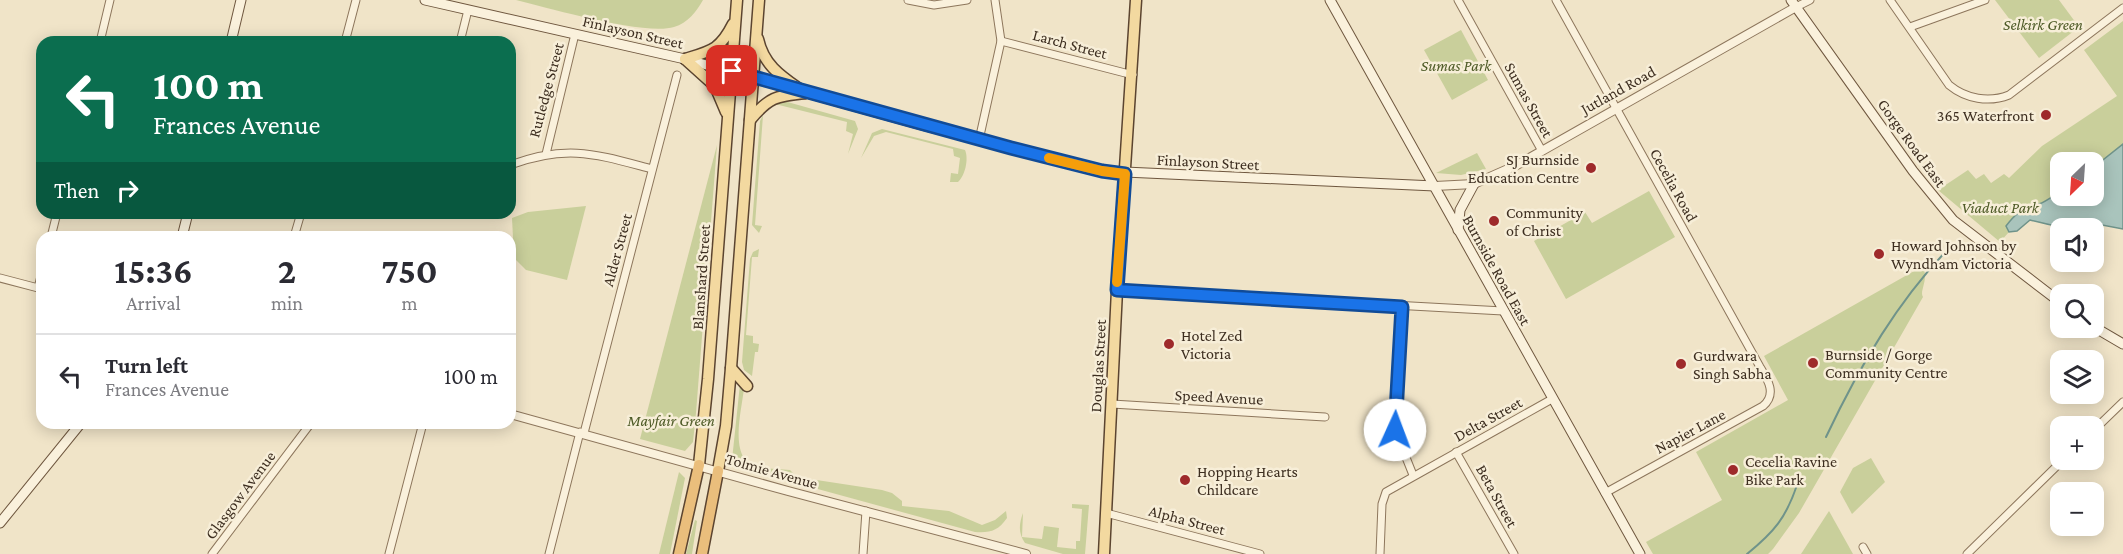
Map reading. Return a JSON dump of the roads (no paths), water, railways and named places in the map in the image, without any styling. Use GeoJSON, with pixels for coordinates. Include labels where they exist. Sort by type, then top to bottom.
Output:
{"type":"FeatureCollection","features":[{"type":"Feature","properties":{"kind":"highway","name":"Blanshard Street"},"geometry":{"type":"LineString","coordinates":[[678,554],[699,465]]}},
{"type":"Feature","properties":{"kind":"highway"},"geometry":{"type":"LineString","coordinates":[[702,554],[718,471]]}},
{"type":"Feature","properties":{"kind":"main road"},"geometry":{"type":"LineString","coordinates":[[232,36],[241,0]]}},
{"type":"Feature","properties":{"kind":"main road","name":"Finlayson Street"},"geometry":{"type":"LineString","coordinates":[[425,0],[685,59],[979,140],[1102,171],[1125,174],[1435,186]]}},
{"type":"Feature","properties":{"kind":"main road","name":"Blanshard Street"},"geometry":{"type":"LineString","coordinates":[[699,465],[708,379],[737,0]]}},
{"type":"Feature","properties":{"kind":"main road"},"geometry":{"type":"LineString","coordinates":[[718,471],[726,426],[759,0]]}},
{"type":"Feature","properties":{"kind":"main road","name":"Douglas Street"},"geometry":{"type":"LineString","coordinates":[[1104,554],[1117,290],[1133,75],[1136,0]]}},
{"type":"Feature","properties":{"kind":"main road","name":"Burnside Road East"},"geometry":{"type":"LineString","coordinates":[[1330,0],[1640,554]]}},
{"type":"Feature","properties":{"kind":"main road","name":"Gorge Road East"},"geometry":{"type":"LineString","coordinates":[[1793,4],[1913,171],[1965,231],[2050,295]]}},
{"type":"Feature","properties":{"kind":"main road"},"geometry":{"type":"LineString","coordinates":[[685,59],[714,51],[726,39],[736,19]]}},
{"type":"Feature","properties":{"kind":"main road"},"geometry":{"type":"LineString","coordinates":[[756,31],[767,63],[806,93]]}},
{"type":"Feature","properties":{"kind":"main road"},"geometry":{"type":"LineString","coordinates":[[685,59],[716,86],[723,99],[728,118]]}},
{"type":"Feature","properties":{"kind":"main road"},"geometry":{"type":"LineString","coordinates":[[749,120],[763,104],[772,99],[806,93]]}},
{"type":"Feature","properties":{"kind":"main road"},"geometry":{"type":"LineString","coordinates":[[1458,230],[1460,210],[1474,184]]}},
{"type":"Feature","properties":{"kind":"main road"},"geometry":{"type":"LineString","coordinates":[[2104,333],[2123,344]]}},
{"type":"Feature","properties":{"kind":"main road"},"geometry":{"type":"LineString","coordinates":[[731,368],[747,386]]}},
{"type":"Feature","properties":{"kind":"main road"},"geometry":{"type":"LineString","coordinates":[[0,523],[76,429]]}},
{"type":"Feature","properties":{"kind":"street"},"geometry":{"type":"LineString","coordinates":[[101,36],[110,0]]}},
{"type":"Feature","properties":{"kind":"street"},"geometry":{"type":"LineString","coordinates":[[347,36],[356,0]]}},
{"type":"Feature","properties":{"kind":"street"},"geometry":{"type":"LineString","coordinates":[[908,0],[934,5],[967,0]]}},
{"type":"Feature","properties":{"kind":"street"},"geometry":{"type":"LineString","coordinates":[[979,140],[1001,41],[995,0]]}},
{"type":"Feature","properties":{"kind":"street","name":"Sumas Street"},"geometry":{"type":"LineString","coordinates":[[1458,0],[1542,151]]}},
{"type":"Feature","properties":{"kind":"street","name":"Cecelia Road"},"geometry":{"type":"LineString","coordinates":[[1556,0],[1769,382]]}},
{"type":"Feature","properties":{"kind":"street","name":"Jutland Road"},"geometry":{"type":"LineString","coordinates":[[1435,186],[1474,184],[1542,151],[1793,4],[1810,0]]}},
{"type":"Feature","properties":{"kind":"street"},"geometry":{"type":"LineString","coordinates":[[1890,0],[1954,89],[1973,98],[1999,99],[2009,95],[2123,8]]}},
{"type":"Feature","properties":{"kind":"street"},"geometry":{"type":"LineString","coordinates":[[1910,27],[1984,0]]}},
{"type":"Feature","properties":{"kind":"street"},"geometry":{"type":"LineString","coordinates":[[462,36],[468,10]]}},
{"type":"Feature","properties":{"kind":"street","name":"Rutledge Street"},"geometry":{"type":"LineString","coordinates":[[546,154],[575,34]]}},
{"type":"Feature","properties":{"kind":"street","name":"Larch Street"},"geometry":{"type":"LineString","coordinates":[[1001,41],[1133,75]]}},
{"type":"Feature","properties":{"kind":"street","name":"Alder Street"},"geometry":{"type":"LineString","coordinates":[[549,554],[677,75]]}},
{"type":"Feature","properties":{"kind":"street"},"geometry":{"type":"LineString","coordinates":[[516,163],[546,154],[586,153],[652,169]]}},
{"type":"Feature","properties":{"kind":"street"},"geometry":{"type":"LineString","coordinates":[[0,278],[36,288]]}},
{"type":"Feature","properties":{"kind":"street"},"geometry":{"type":"LineString","coordinates":[[1117,290],[1503,311]]}},
{"type":"Feature","properties":{"kind":"street"},"geometry":{"type":"LineString","coordinates":[[1402,307],[1395,430],[1413,475]]}},
{"type":"Feature","properties":{"kind":"street","name":"Napier Lane"},"geometry":{"type":"LineString","coordinates":[[1605,493],[1763,406],[1770,398],[1769,382]]}},
{"type":"Feature","properties":{"kind":"street","name":"Delta Street"},"geometry":{"type":"LineString","coordinates":[[1380,554],[1382,504],[1386,492],[1552,399]]}},
{"type":"Feature","properties":{"kind":"street"},"geometry":{"type":"LineString","coordinates":[[2104,420],[2123,402]]}},
{"type":"Feature","properties":{"kind":"street","name":"Speed Avenue"},"geometry":{"type":"LineString","coordinates":[[1112,404],[1325,417]]}},
{"type":"Feature","properties":{"kind":"street","name":"Tolmie Avenue"},"geometry":{"type":"LineString","coordinates":[[516,416],[1026,554]]}},
{"type":"Feature","properties":{"kind":"street","name":"Glasgow Avenue"},"geometry":{"type":"LineString","coordinates":[[212,554],[306,429]]}},
{"type":"Feature","properties":{"kind":"street"},"geometry":{"type":"LineString","coordinates":[[389,554],[421,429]]}},
{"type":"Feature","properties":{"kind":"street","name":"Beta Street"},"geometry":{"type":"LineString","coordinates":[[1456,452],[1514,554]]}},
{"type":"Feature","properties":{"kind":"street"},"geometry":{"type":"LineString","coordinates":[[1966,554],[2053,470]]}},
{"type":"Feature","properties":{"kind":"street"},"geometry":{"type":"LineString","coordinates":[[863,554],[866,511]]}},
{"type":"Feature","properties":{"kind":"street","name":"Alpha Street"},"geometry":{"type":"LineString","coordinates":[[1106,513],[1260,554]]}},
{"type":"Feature","properties":{"kind":"water"},"geometry":{"type":"Polygon","coordinates":[[[2123,144],[2123,229],[2104,225],[2104,218],[2050,218],[2050,225],[2030,220],[2017,231],[2009,232],[2006,226],[2018,213],[2050,198],[2050,206],[2104,206],[2104,159],[2123,144]]]}},
{"type":"Feature","properties":{"kind":"waterway"},"geometry":{"type":"LineString","coordinates":[[1826,437],[1866,359],[1882,334],[1915,287],[1954,243]]}},
{"type":"Feature","properties":{"kind":"waterway"},"geometry":{"type":"LineString","coordinates":[[1747,554],[1778,524],[1797,485]]}},
{"type":"Feature","properties":{"kind":"place","name":"365 Waterfront"},"geometry":{"type":"Point","coordinates":[2046,115]}},
{"type":"Feature","properties":{"kind":"place","name":"SJ Burnside Education Centre"},"geometry":{"type":"Point","coordinates":[1591,168]}},
{"type":"Feature","properties":{"kind":"place","name":"Community of Christ"},"geometry":{"type":"Point","coordinates":[1494,221]}},
{"type":"Feature","properties":{"kind":"place","name":"Howard Johnson by Wyndham Victoria"},"geometry":{"type":"Point","coordinates":[1879,254]}},
{"type":"Feature","properties":{"kind":"place","name":"Hotel Zed Victoria"},"geometry":{"type":"Point","coordinates":[1169,344]}},
{"type":"Feature","properties":{"kind":"place","name":"Burnside / Gorge Community Centre"},"geometry":{"type":"Point","coordinates":[1813,363]}},
{"type":"Feature","properties":{"kind":"place","name":"Gurdwara Singh Sabha"},"geometry":{"type":"Point","coordinates":[1681,364]}},
{"type":"Feature","properties":{"kind":"place","name":"Cecelia Ravine Bike Park"},"geometry":{"type":"Point","coordinates":[1733,470]}},
{"type":"Feature","properties":{"kind":"place","name":"Hopping Hearts Childcare"},"geometry":{"type":"Point","coordinates":[1185,480]}},
{"type":"Feature","properties":{"kind":"park label","name":"Selkirk Green"},"geometry":{"type":"Point","coordinates":[2043,24]}},
{"type":"Feature","properties":{"kind":"park label","name":"Sumas Park"},"geometry":{"type":"Point","coordinates":[1456,65]}},
{"type":"Feature","properties":{"kind":"park label","name":"Viaduct Park"},"geometry":{"type":"Point","coordinates":[2000,207]}},
{"type":"Feature","properties":{"kind":"park label","name":"Mayfair Green"},"geometry":{"type":"Point","coordinates":[671,420]}}]}
